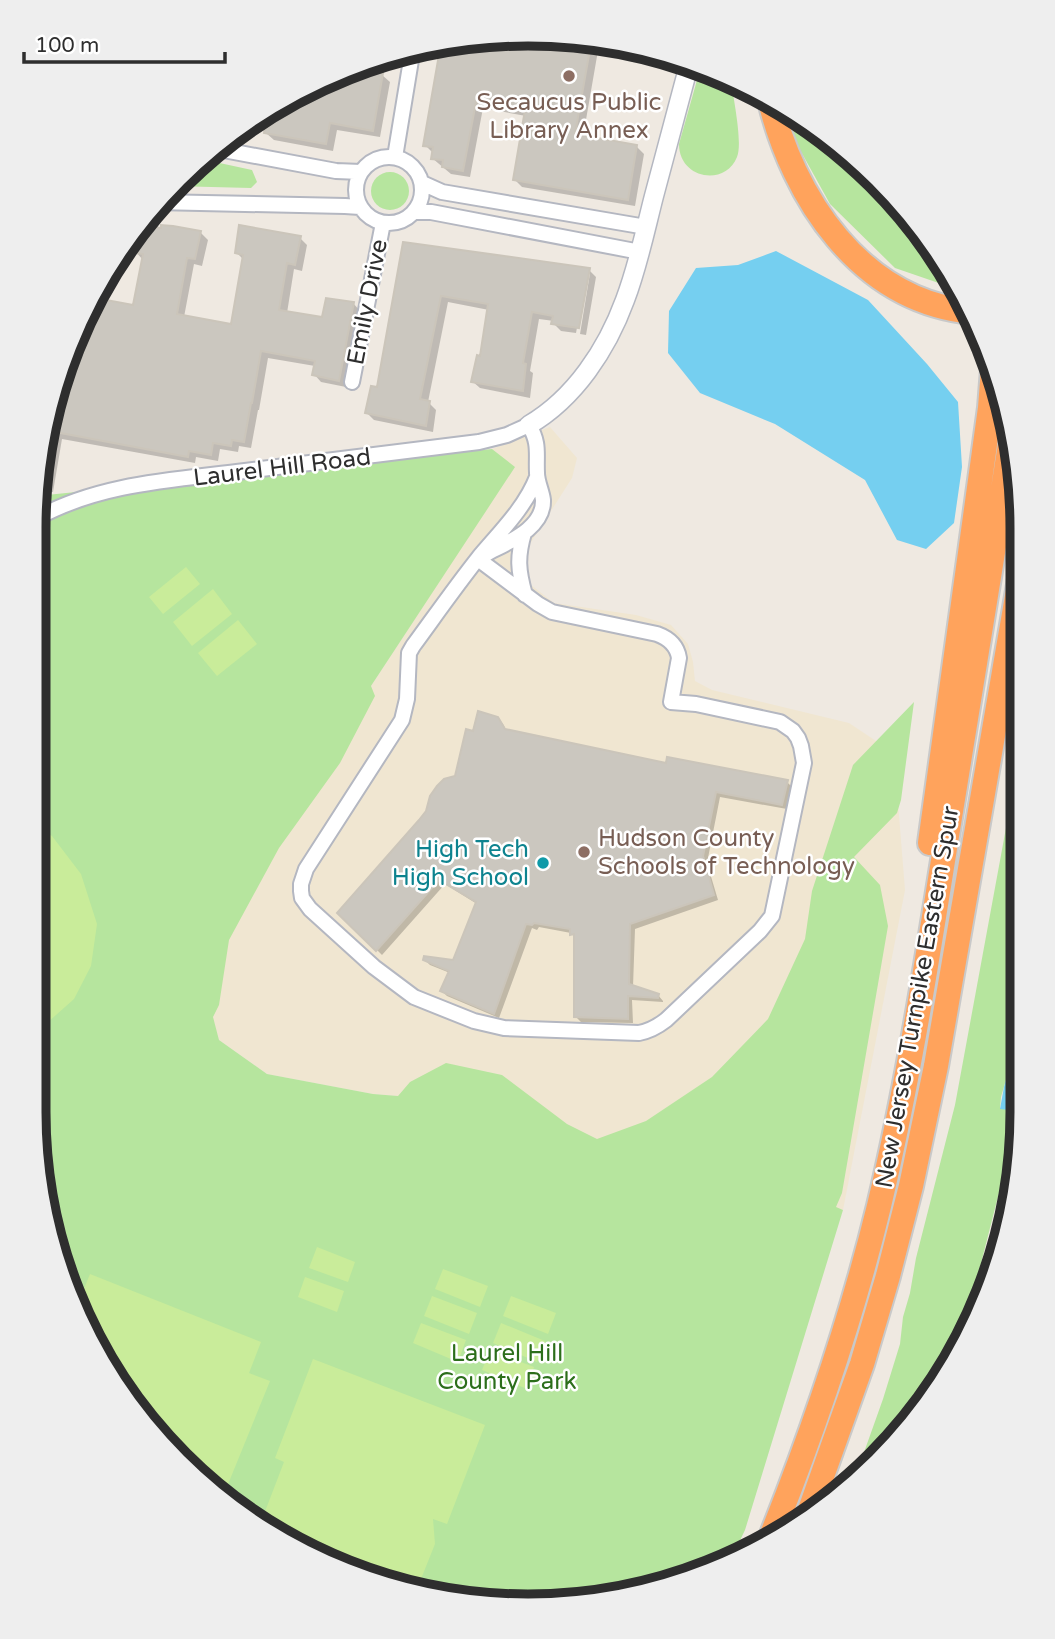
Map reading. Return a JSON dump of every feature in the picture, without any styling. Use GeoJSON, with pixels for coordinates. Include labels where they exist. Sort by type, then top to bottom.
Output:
{"type":"FeatureCollection","features":[{"type":"Feature","properties":{"kind":"highway"},"geometry":{"type":"LineString","coordinates":[[774,113],[796,172],[821,216],[865,267],[897,289],[933,305],[957,309]]}},
{"type":"Feature","properties":{"kind":"highway"},"geometry":{"type":"LineString","coordinates":[[923,984],[925,881],[991,395]]}},
{"type":"Feature","properties":{"kind":"highway","name":"New Jersey Turnpike Eastern Spur"},"geometry":{"type":"LineString","coordinates":[[776,1524],[816,1418],[843,1335],[897,1124],[923,984],[1006,471]]}},
{"type":"Feature","properties":{"kind":"highway","name":"New Jersey Turnpike Eastern Spur"},"geometry":{"type":"LineString","coordinates":[[814,1499],[865,1354],[911,1186],[936,1066],[1010,636]]}},
{"type":"Feature","properties":{"kind":"highway"},"geometry":{"type":"LineString","coordinates":[[998,705],[1010,671]]}},
{"type":"Feature","properties":{"kind":"street"},"geometry":{"type":"LineString","coordinates":[[395,157],[411,60]]}},
{"type":"Feature","properties":{"kind":"street"},"geometry":{"type":"LineString","coordinates":[[478,559],[524,533],[537,519],[542,496],[537,477],[537,443],[529,425],[560,403],[586,372],[598,355],[626,299],[687,73]]}},
{"type":"Feature","properties":{"kind":"street"},"geometry":{"type":"LineString","coordinates":[[227,151],[336,171],[361,172]]}},
{"type":"Feature","properties":{"kind":"street"},"geometry":{"type":"LineString","coordinates":[[395,157],[411,165],[419,176],[422,183],[421,198],[409,217],[397,222],[383,223],[370,217],[360,207],[356,194],[358,179],[365,166],[375,159],[395,157]]}},
{"type":"Feature","properties":{"kind":"street"},"geometry":{"type":"LineString","coordinates":[[422,183],[447,193],[646,227]]}},
{"type":"Feature","properties":{"kind":"street"},"geometry":{"type":"LineString","coordinates":[[172,202],[360,207]]}},
{"type":"Feature","properties":{"kind":"street"},"geometry":{"type":"LineString","coordinates":[[414,212],[431,212],[640,251]]}},
{"type":"Feature","properties":{"kind":"street","name":"Emily Drive"},"geometry":{"type":"LineString","coordinates":[[352,382],[383,223]]}},
{"type":"Feature","properties":{"kind":"street","name":"Laurel Hill Road"},"geometry":{"type":"LineString","coordinates":[[46,513],[87,496],[117,489],[476,442],[506,435],[529,425]]}},
{"type":"Feature","properties":{"kind":"street"},"geometry":{"type":"LineString","coordinates":[[478,559],[545,608],[560,614],[664,636],[674,645],[679,657],[671,702],[696,704],[780,722],[793,731],[801,746],[804,763],[772,916],[760,931],[666,1020],[646,1032],[489,1026],[429,1004],[401,989],[316,916],[300,891],[306,869],[402,720],[407,699],[409,653],[478,559],[515,513],[537,477]]}},
{"type":"Feature","properties":{"kind":"street"},"geometry":{"type":"LineString","coordinates":[[524,533],[518,562],[525,595]]}},
{"type":"Feature","properties":{"kind":"street"},"geometry":{"type":"LineString","coordinates":[[675,681],[684,694],[696,704]]}},
{"type":"Feature","properties":{"kind":"shaded area","name":"Hudson County Schools of Technology"},"geometry":{"type":"Polygon","coordinates":[[[550,427],[577,458],[572,478],[523,555],[531,585],[554,603],[636,615],[671,625],[688,644],[695,681],[712,690],[849,723],[894,753],[905,890],[843,1210],[613,1142],[506,1129],[444,1100],[373,1094],[267,1074],[219,1040],[209,1006],[223,924],[288,813],[514,467],[492,449],[550,427]]]}},
{"type":"Feature","properties":{"kind":"green space"},"geometry":{"type":"Polygon","coordinates":[[[698,77],[733,91],[739,150],[731,166],[723,173],[713,175],[694,171],[686,165],[681,156],[679,144],[698,77]]]}},
{"type":"Feature","properties":{"kind":"green space"},"geometry":{"type":"Polygon","coordinates":[[[784,121],[821,145],[868,187],[910,234],[944,285],[895,268],[830,204],[784,121]]]}},
{"type":"Feature","properties":{"kind":"green space"},"geometry":{"type":"Polygon","coordinates":[[[214,162],[252,170],[257,182],[251,188],[188,186],[214,162]]]}},
{"type":"Feature","properties":{"kind":"green space"},"geometry":{"type":"Polygon","coordinates":[[[390,172],[404,177],[409,191],[404,205],[390,210],[376,205],[371,191],[376,177],[390,172]]]}},
{"type":"Feature","properties":{"kind":"green space","name":"Laurel Hill County Park"},"geometry":{"type":"Polygon","coordinates":[[[492,449],[515,467],[371,686],[375,696],[340,763],[279,848],[229,940],[219,1005],[213,1017],[219,1040],[267,1074],[373,1094],[398,1096],[410,1082],[446,1063],[502,1075],[567,1124],[597,1139],[646,1121],[712,1077],[768,1019],[805,939],[812,891],[853,765],[914,702],[897,813],[854,857],[880,885],[888,926],[842,1193],[836,1207],[843,1210],[745,1530],[738,1546],[652,1577],[622,1584],[559,1592],[496,1592],[433,1584],[403,1577],[343,1557],[314,1544],[286,1529],[234,1494],[165,1429],[127,1379],[95,1325],[71,1266],[55,1206],[47,1143],[47,495],[492,449]]]}},
{"type":"Feature","properties":{"kind":"green space"},"geometry":{"type":"Polygon","coordinates":[[[186,567],[200,584],[163,614],[149,597],[186,567]]]}},
{"type":"Feature","properties":{"kind":"green space"},"geometry":{"type":"Polygon","coordinates":[[[213,589],[232,614],[192,646],[173,622],[213,589]]]}},
{"type":"Feature","properties":{"kind":"green space"},"geometry":{"type":"Polygon","coordinates":[[[238,620],[257,644],[217,676],[198,653],[238,620]]]}},
{"type":"Feature","properties":{"kind":"green space"},"geometry":{"type":"Polygon","coordinates":[[[1010,806],[1010,1066],[1000,1108],[1010,1110],[1006,1166],[972,1298],[960,1325],[910,1405],[862,1458],[900,1344],[916,1258],[955,1105],[1010,806]]]}},
{"type":"Feature","properties":{"kind":"green space"},"geometry":{"type":"Polygon","coordinates":[[[46,832],[52,836],[81,874],[97,924],[91,966],[74,999],[47,1023],[46,832]]]}},
{"type":"Feature","properties":{"kind":"green space"},"geometry":{"type":"Polygon","coordinates":[[[317,1247],[355,1262],[348,1282],[309,1268],[317,1247]]]}},
{"type":"Feature","properties":{"kind":"green space"},"geometry":{"type":"Polygon","coordinates":[[[443,1269],[488,1286],[480,1307],[435,1289],[443,1269]]]}},
{"type":"Feature","properties":{"kind":"green space"},"geometry":{"type":"Polygon","coordinates":[[[90,1274],[261,1342],[249,1373],[270,1381],[227,1488],[187,1452],[145,1405],[110,1352],[82,1295],[90,1274]]]}},
{"type":"Feature","properties":{"kind":"green space"},"geometry":{"type":"Polygon","coordinates":[[[305,1277],[344,1291],[337,1312],[298,1297],[305,1277]]]}},
{"type":"Feature","properties":{"kind":"green space"},"geometry":{"type":"Polygon","coordinates":[[[432,1296],[477,1313],[469,1334],[424,1316],[432,1296]]]}},
{"type":"Feature","properties":{"kind":"green space"},"geometry":{"type":"Polygon","coordinates":[[[511,1296],[556,1313],[548,1334],[503,1316],[511,1296]]]}},
{"type":"Feature","properties":{"kind":"green space"},"geometry":{"type":"Polygon","coordinates":[[[421,1323],[466,1340],[458,1362],[413,1343],[421,1323]]]}},
{"type":"Feature","properties":{"kind":"green space"},"geometry":{"type":"Polygon","coordinates":[[[501,1323],[545,1341],[537,1362],[493,1343],[501,1323]]]}},
{"type":"Feature","properties":{"kind":"green space"},"geometry":{"type":"Polygon","coordinates":[[[490,1350],[534,1367],[527,1389],[482,1370],[490,1350]]]}},
{"type":"Feature","properties":{"kind":"green space"},"geometry":{"type":"Polygon","coordinates":[[[313,1359],[485,1425],[447,1524],[433,1519],[435,1544],[420,1581],[343,1557],[286,1529],[264,1515],[284,1462],[275,1458],[313,1359]]]}},
{"type":"Feature","properties":{"kind":"water"},"geometry":{"type":"Polygon","coordinates":[[[776,251],[868,300],[958,402],[962,467],[954,523],[926,549],[897,540],[865,480],[775,424],[700,393],[668,353],[669,311],[696,268],[738,265],[776,251]]]}},
{"type":"Feature","properties":{"kind":"water"},"geometry":{"type":"Polygon","coordinates":[[[1010,1066],[1010,1110],[1000,1109],[1010,1066]]]}},
{"type":"Feature","properties":{"kind":"building"},"geometry":{"type":"Polygon","coordinates":[[[528,46],[590,50],[575,134],[637,145],[628,200],[513,180],[525,110],[476,102],[463,171],[442,167],[443,160],[431,159],[433,147],[423,146],[439,54],[528,46]]]}},
{"type":"Feature","properties":{"kind":"building"},"geometry":{"type":"Polygon","coordinates":[[[373,71],[383,73],[373,131],[330,123],[326,144],[264,133],[266,123],[314,95],[373,71]]]}},
{"type":"Feature","properties":{"kind":"building"},"geometry":{"type":"Polygon","coordinates":[[[239,225],[301,236],[295,265],[287,263],[279,310],[322,317],[326,298],[354,302],[339,381],[312,375],[315,361],[261,351],[244,442],[232,440],[231,446],[213,443],[211,455],[189,451],[188,457],[55,432],[71,373],[103,299],[133,305],[143,254],[134,253],[151,226],[173,226],[201,231],[195,259],[187,258],[177,314],[231,324],[243,255],[235,253],[239,225]]]}},
{"type":"Feature","properties":{"kind":"building"},"geometry":{"type":"Polygon","coordinates":[[[403,242],[590,268],[579,328],[551,324],[553,316],[532,312],[523,363],[526,364],[523,391],[471,382],[477,355],[480,356],[488,304],[441,296],[420,399],[430,401],[426,426],[365,413],[371,386],[377,387],[403,242]]]}},
{"type":"Feature","properties":{"kind":"building","name":"High Tech High School"},"geometry":{"type":"Polygon","coordinates":[[[478,711],[498,717],[505,729],[666,763],[667,757],[788,780],[782,805],[716,792],[703,856],[714,895],[630,924],[629,984],[659,994],[658,998],[628,996],[628,1019],[574,1017],[574,934],[570,935],[570,929],[534,923],[526,924],[494,1014],[440,991],[449,971],[423,960],[424,956],[453,960],[476,902],[439,880],[376,951],[337,913],[419,820],[437,786],[444,779],[455,776],[466,729],[473,731],[478,711]]]}},
{"type":"Feature","properties":{"kind":"place","name":"Secaucus Public Library Annex"},"geometry":{"type":"Point","coordinates":[569,76]}},
{"type":"Feature","properties":{"kind":"place","name":"Hudson County Schools of Technology"},"geometry":{"type":"Point","coordinates":[584,852]}},
{"type":"Feature","properties":{"kind":"place","name":"High Tech High School"},"geometry":{"type":"Point","coordinates":[543,863]}}]}
